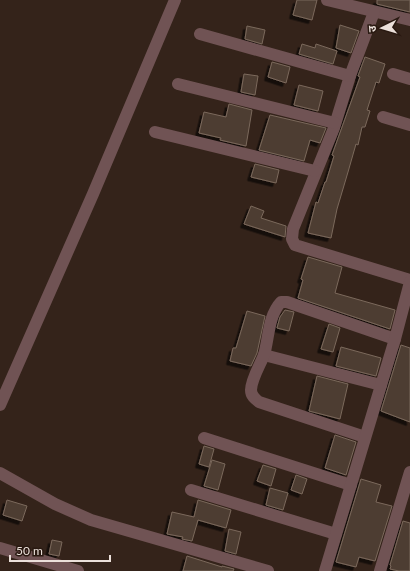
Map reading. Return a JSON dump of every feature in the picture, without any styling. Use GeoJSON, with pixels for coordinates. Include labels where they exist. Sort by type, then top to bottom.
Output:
{"type":"FeatureCollection","features":[{"type":"Feature","properties":{"kind":"street"},"geometry":{"type":"LineString","coordinates":[[0,405],[93,194],[174,0]]}},
{"type":"Feature","properties":{"kind":"street"},"geometry":{"type":"LineString","coordinates":[[327,0],[410,20]]}},
{"type":"Feature","properties":{"kind":"street"},"geometry":{"type":"LineString","coordinates":[[325,571],[395,339],[410,281],[295,245],[292,242],[291,236],[335,123],[350,76],[374,12]]}},
{"type":"Feature","properties":{"kind":"street"},"geometry":{"type":"LineString","coordinates":[[200,34],[350,76]]}},
{"type":"Feature","properties":{"kind":"street"},"geometry":{"type":"LineString","coordinates":[[393,74],[410,79]]}},
{"type":"Feature","properties":{"kind":"street"},"geometry":{"type":"LineString","coordinates":[[178,84],[335,123]]}},
{"type":"Feature","properties":{"kind":"street"},"geometry":{"type":"LineString","coordinates":[[383,117],[410,125]]}},
{"type":"Feature","properties":{"kind":"street"},"geometry":{"type":"LineString","coordinates":[[155,132],[316,171]]}},
{"type":"Feature","properties":{"kind":"street"},"geometry":{"type":"LineString","coordinates":[[365,437],[260,402],[254,398],[251,391],[264,355],[276,307],[281,302],[287,302],[395,339]]}},
{"type":"Feature","properties":{"kind":"street"},"geometry":{"type":"LineString","coordinates":[[264,355],[381,385]]}},
{"type":"Feature","properties":{"kind":"street"},"geometry":{"type":"LineString","coordinates":[[204,438],[351,485]]}},
{"type":"Feature","properties":{"kind":"street"},"geometry":{"type":"LineString","coordinates":[[0,472],[54,504],[91,520],[268,571]]}},
{"type":"Feature","properties":{"kind":"street"},"geometry":{"type":"LineString","coordinates":[[380,571],[410,472]]}},
{"type":"Feature","properties":{"kind":"street"},"geometry":{"type":"LineString","coordinates":[[191,490],[336,534]]}},
{"type":"Feature","properties":{"kind":"street"},"geometry":{"type":"LineString","coordinates":[[0,548],[78,571]]}},
{"type":"Feature","properties":{"kind":"building"},"geometry":{"type":"Polygon","coordinates":[[[297,0],[317,0],[312,20],[293,15],[297,0]]]}},
{"type":"Feature","properties":{"kind":"building"},"geometry":{"type":"Polygon","coordinates":[[[377,0],[410,0],[410,12],[377,4],[377,0]]]}},
{"type":"Feature","properties":{"kind":"building"},"geometry":{"type":"Polygon","coordinates":[[[340,25],[359,31],[351,53],[336,48],[340,25]]]}},
{"type":"Feature","properties":{"kind":"building"},"geometry":{"type":"Polygon","coordinates":[[[247,26],[265,30],[262,44],[245,39],[247,26]]]}},
{"type":"Feature","properties":{"kind":"building"},"geometry":{"type":"Polygon","coordinates":[[[302,44],[315,48],[316,44],[337,51],[333,64],[299,54],[302,44]]]}},
{"type":"Feature","properties":{"kind":"building"},"geometry":{"type":"Polygon","coordinates":[[[365,57],[385,64],[379,83],[376,82],[367,110],[370,111],[365,127],[362,127],[358,145],[356,144],[337,209],[331,238],[308,233],[316,202],[318,203],[326,182],[334,156],[332,155],[360,77],[358,76],[365,57]]]}},
{"type":"Feature","properties":{"kind":"building"},"geometry":{"type":"Polygon","coordinates":[[[272,62],[290,67],[286,83],[268,77],[272,62]]]}},
{"type":"Feature","properties":{"kind":"building"},"geometry":{"type":"Polygon","coordinates":[[[244,74],[258,76],[255,95],[241,92],[244,74]]]}},
{"type":"Feature","properties":{"kind":"building"},"geometry":{"type":"Polygon","coordinates":[[[299,85],[323,91],[318,111],[294,105],[299,85]]]}},
{"type":"Feature","properties":{"kind":"building"},"geometry":{"type":"Polygon","coordinates":[[[229,104],[252,110],[246,146],[199,133],[204,112],[226,117],[229,104]]]}},
{"type":"Feature","properties":{"kind":"building"},"geometry":{"type":"Polygon","coordinates":[[[270,115],[326,128],[320,143],[310,140],[304,161],[259,150],[270,115]]]}},
{"type":"Feature","properties":{"kind":"building"},"geometry":{"type":"Polygon","coordinates":[[[255,164],[279,170],[276,183],[251,177],[255,164]]]}},
{"type":"Feature","properties":{"kind":"building"},"geometry":{"type":"Polygon","coordinates":[[[251,206],[264,211],[261,218],[286,226],[285,237],[244,224],[251,206]]]}},
{"type":"Feature","properties":{"kind":"building"},"geometry":{"type":"Polygon","coordinates":[[[308,257],[342,267],[335,293],[395,310],[390,329],[298,298],[303,280],[301,279],[308,257]]]}},
{"type":"Feature","properties":{"kind":"building"},"geometry":{"type":"Polygon","coordinates":[[[285,310],[294,312],[289,331],[277,328],[280,317],[285,310]]]}},
{"type":"Feature","properties":{"kind":"building"},"geometry":{"type":"Polygon","coordinates":[[[247,311],[265,316],[257,353],[251,366],[230,361],[233,348],[236,348],[247,311]]]}},
{"type":"Feature","properties":{"kind":"building"},"geometry":{"type":"Polygon","coordinates":[[[329,324],[340,328],[333,352],[321,349],[329,324]]]}},
{"type":"Feature","properties":{"kind":"building"},"geometry":{"type":"Polygon","coordinates":[[[401,345],[410,348],[410,422],[381,411],[401,345]]]}},
{"type":"Feature","properties":{"kind":"building"},"geometry":{"type":"Polygon","coordinates":[[[341,347],[381,358],[376,376],[336,366],[341,347]]]}},
{"type":"Feature","properties":{"kind":"building"},"geometry":{"type":"Polygon","coordinates":[[[317,376],[348,384],[340,419],[309,411],[317,376]]]}},
{"type":"Feature","properties":{"kind":"building"},"geometry":{"type":"Polygon","coordinates":[[[335,435],[356,442],[346,475],[325,468],[335,435]]]}},
{"type":"Feature","properties":{"kind":"building"},"geometry":{"type":"Polygon","coordinates":[[[204,446],[214,449],[209,467],[199,464],[204,446]]]}},
{"type":"Feature","properties":{"kind":"building"},"geometry":{"type":"Polygon","coordinates":[[[212,460],[225,464],[218,490],[204,486],[212,460]]]}},
{"type":"Feature","properties":{"kind":"building"},"geometry":{"type":"Polygon","coordinates":[[[263,465],[276,469],[271,486],[257,481],[263,465]]]}},
{"type":"Feature","properties":{"kind":"building"},"geometry":{"type":"Polygon","coordinates":[[[296,475],[307,479],[302,494],[291,490],[296,475]]]}},
{"type":"Feature","properties":{"kind":"building"},"geometry":{"type":"Polygon","coordinates":[[[361,479],[381,485],[376,502],[392,506],[375,561],[359,557],[356,567],[336,562],[361,479]]]}},
{"type":"Feature","properties":{"kind":"building"},"geometry":{"type":"Polygon","coordinates":[[[270,488],[288,493],[283,510],[266,505],[270,488]]]}},
{"type":"Feature","properties":{"kind":"building"},"geometry":{"type":"Polygon","coordinates":[[[7,500],[27,506],[22,521],[3,515],[7,500]]]}},
{"type":"Feature","properties":{"kind":"building"},"geometry":{"type":"Polygon","coordinates":[[[198,500],[231,510],[226,528],[198,520],[192,541],[182,539],[183,537],[167,534],[172,512],[194,517],[198,500]]]}},
{"type":"Feature","properties":{"kind":"building"},"geometry":{"type":"Polygon","coordinates":[[[403,521],[410,523],[410,571],[390,569],[403,521]]]}},
{"type":"Feature","properties":{"kind":"building"},"geometry":{"type":"Polygon","coordinates":[[[229,529],[241,532],[236,554],[225,551],[229,529]]]}},
{"type":"Feature","properties":{"kind":"building"},"geometry":{"type":"Polygon","coordinates":[[[52,540],[62,542],[59,556],[49,554],[52,540]]]}},
{"type":"Feature","properties":{"kind":"building"},"geometry":{"type":"Polygon","coordinates":[[[187,556],[222,567],[234,569],[233,571],[183,571],[187,556]]]}}]}
